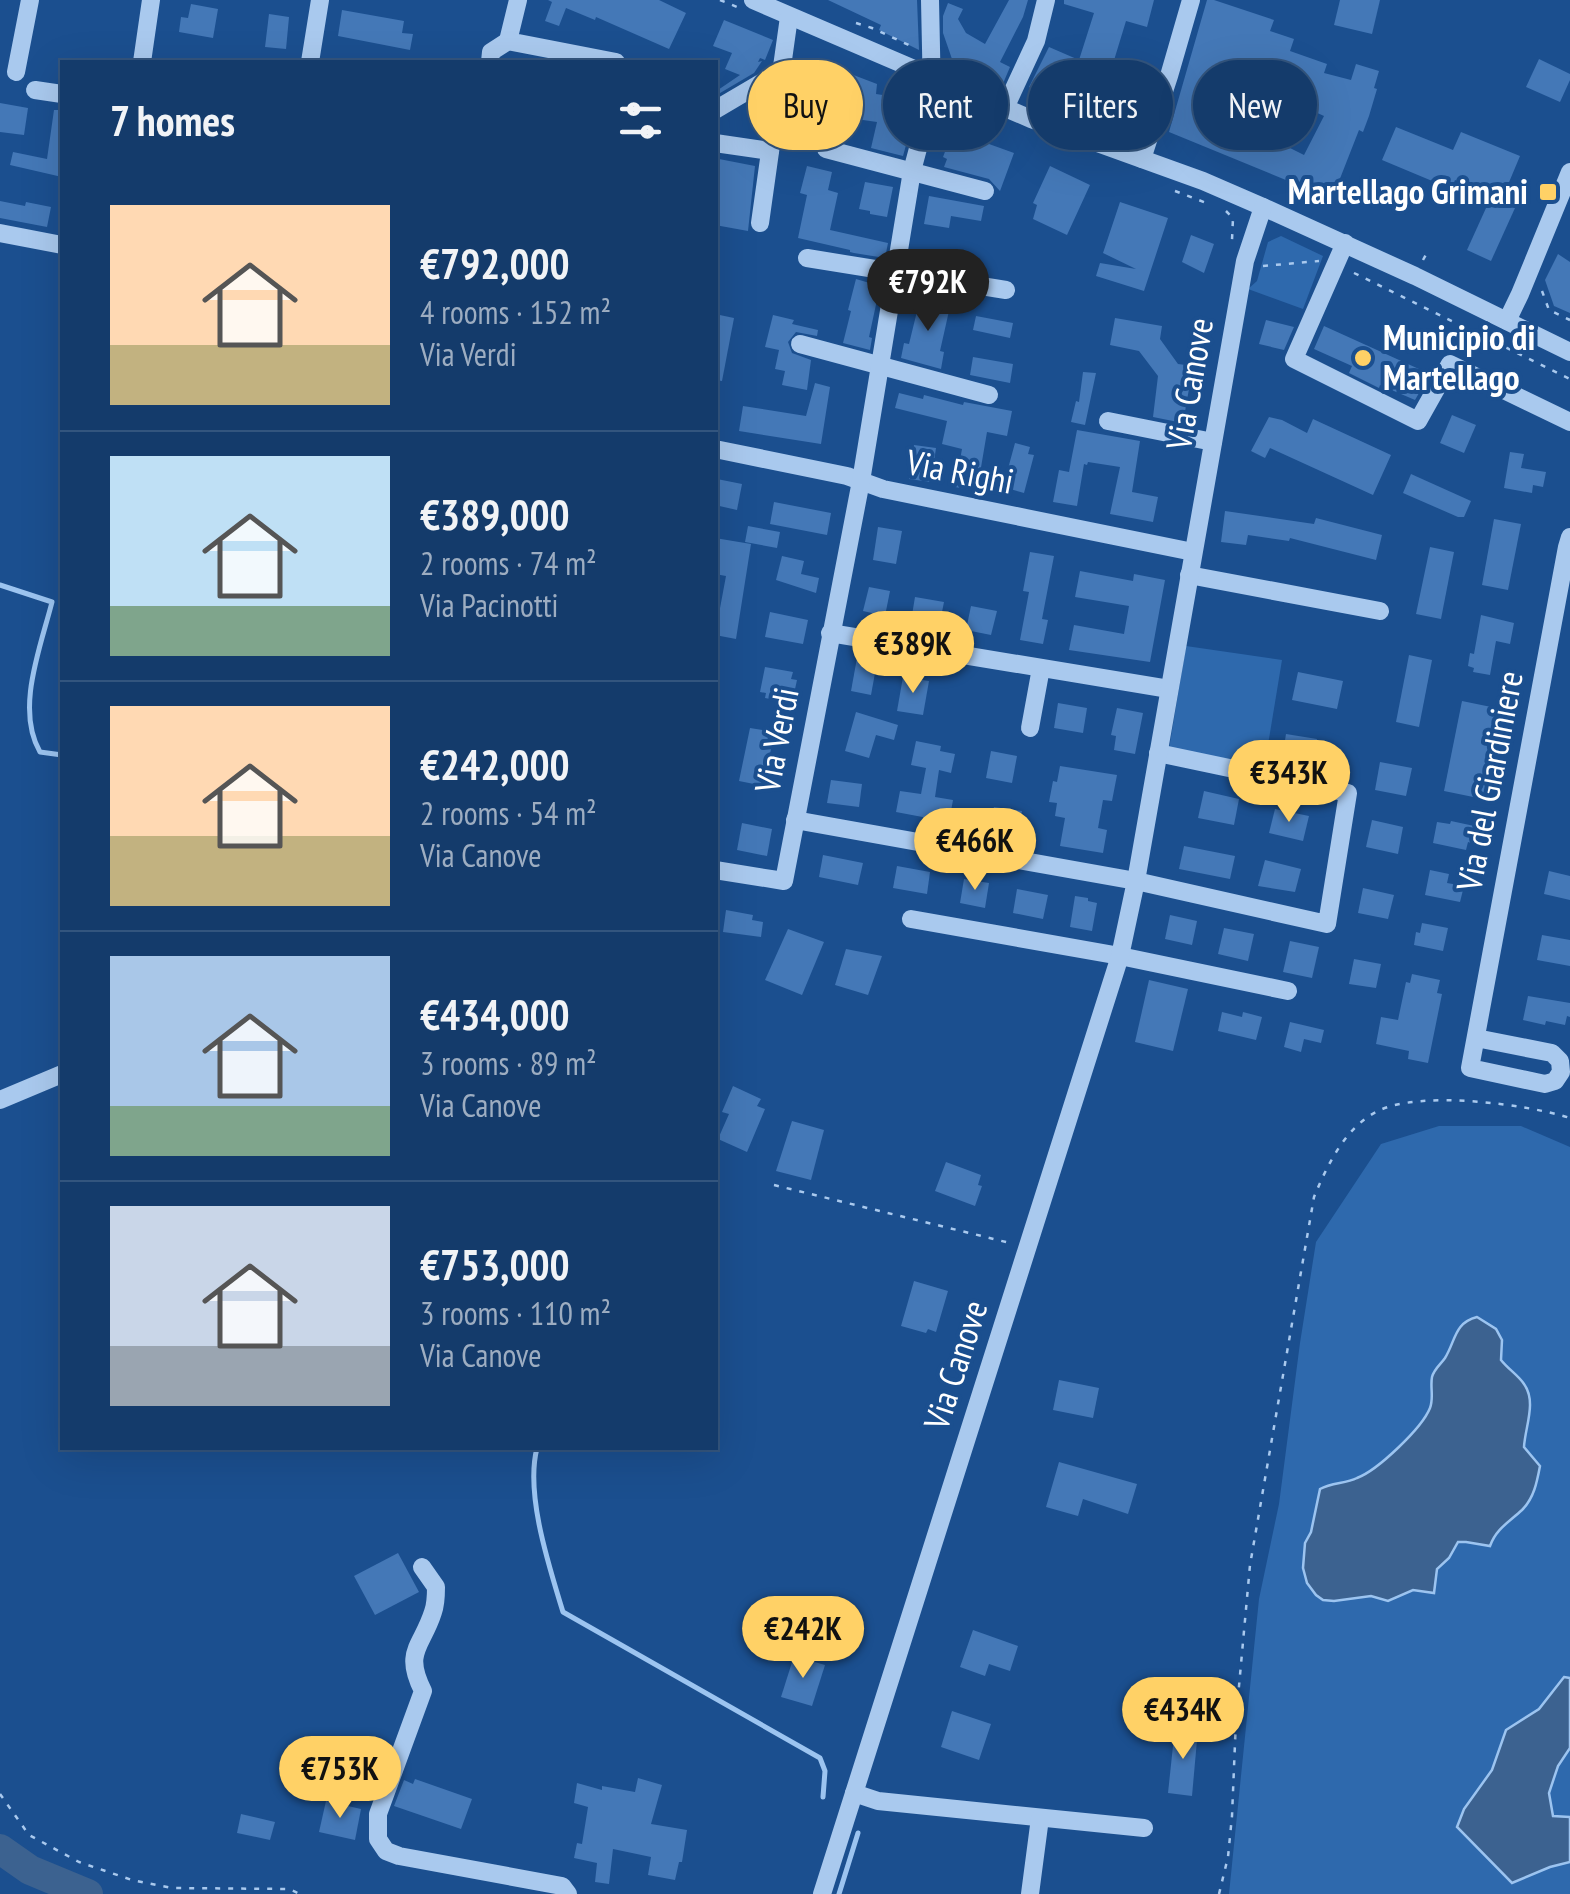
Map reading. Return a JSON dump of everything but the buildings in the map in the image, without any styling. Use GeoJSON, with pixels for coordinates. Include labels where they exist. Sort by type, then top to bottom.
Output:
{"type":"FeatureCollection","features":[{"type":"Feature","properties":{"kind":"street"},"geometry":{"type":"LineString","coordinates":[[16,72],[30,0]]}},
{"type":"Feature","properties":{"kind":"street"},"geometry":{"type":"LineString","coordinates":[[142,60],[151,0]]}},
{"type":"Feature","properties":{"kind":"street"},"geometry":{"type":"LineString","coordinates":[[310,60],[320,0]]}},
{"type":"Feature","properties":{"kind":"street"},"geometry":{"type":"LineString","coordinates":[[490,60],[491,52],[508,41],[518,0]]}},
{"type":"Feature","properties":{"kind":"street"},"geometry":{"type":"LineString","coordinates":[[753,0],[890,60]]}},
{"type":"Feature","properties":{"kind":"street","name":"Via Verdi"},"geometry":{"type":"LineString","coordinates":[[930,0],[932,60]]}},
{"type":"Feature","properties":{"kind":"street"},"geometry":{"type":"LineString","coordinates":[[1008,102],[1036,42],[1046,0]]}},
{"type":"Feature","properties":{"kind":"street"},"geometry":{"type":"LineString","coordinates":[[1142,159],[1191,0]]}},
{"type":"Feature","properties":{"kind":"street"},"geometry":{"type":"LineString","coordinates":[[784,60],[789,16]]}},
{"type":"Feature","properties":{"kind":"street"},"geometry":{"type":"LineString","coordinates":[[508,41],[549,56],[590,60]]}},
{"type":"Feature","properties":{"kind":"street"},"geometry":{"type":"LineString","coordinates":[[34,90],[60,94]]}},
{"type":"Feature","properties":{"kind":"street"},"geometry":{"type":"LineString","coordinates":[[718,108],[748,91]]}},
{"type":"Feature","properties":{"kind":"street"},"geometry":{"type":"LineString","coordinates":[[1008,109],[1203,181],[1345,243],[1570,352]]}},
{"type":"Feature","properties":{"kind":"street"},"geometry":{"type":"LineString","coordinates":[[718,144],[770,152],[760,224]]}},
{"type":"Feature","properties":{"kind":"street"},"geometry":{"type":"LineString","coordinates":[[830,150],[985,191]]}},
{"type":"Feature","properties":{"kind":"street","name":"Via Verdi"},"geometry":{"type":"LineString","coordinates":[[718,870],[784,881],[918,150]]}},
{"type":"Feature","properties":{"kind":"street"},"geometry":{"type":"LineString","coordinates":[[1507,321],[1570,172]]}},
{"type":"Feature","properties":{"kind":"street","name":"Via Canove"},"geometry":{"type":"LineString","coordinates":[[822,1894],[1120,956],[1245,261],[1263,207]]}},
{"type":"Feature","properties":{"kind":"street"},"geometry":{"type":"LineString","coordinates":[[0,234],[60,245]]}},
{"type":"Feature","properties":{"kind":"street"},"geometry":{"type":"LineString","coordinates":[[1345,243],[1294,359],[1418,421],[1450,364],[1570,422]]}},
{"type":"Feature","properties":{"kind":"street"},"geometry":{"type":"LineString","coordinates":[[808,258],[1006,290]]}},
{"type":"Feature","properties":{"kind":"street"},"geometry":{"type":"LineString","coordinates":[[800,344],[988,395]]}},
{"type":"Feature","properties":{"kind":"street"},"geometry":{"type":"LineString","coordinates":[[1108,422],[1212,442]]}},
{"type":"Feature","properties":{"kind":"street","name":"Via Righi"},"geometry":{"type":"LineString","coordinates":[[718,451],[847,476],[882,489],[1193,552]]}},
{"type":"Feature","properties":{"kind":"street","name":"Via del Giardiniere"},"geometry":{"type":"LineString","coordinates":[[1476,1038],[1569,544]]}},
{"type":"Feature","properties":{"kind":"street"},"geometry":{"type":"LineString","coordinates":[[1189,575],[1380,612]]}},
{"type":"Feature","properties":{"kind":"street"},"geometry":{"type":"LineString","coordinates":[[830,633],[1169,689]]}},
{"type":"Feature","properties":{"kind":"street"},"geometry":{"type":"LineString","coordinates":[[1030,728],[1041,668]]}},
{"type":"Feature","properties":{"kind":"street"},"geometry":{"type":"LineString","coordinates":[[795,820],[1136,881],[1327,924],[1348,793],[1158,753]]}},
{"type":"Feature","properties":{"kind":"street"},"geometry":{"type":"LineString","coordinates":[[911,919],[1288,991]]}},
{"type":"Feature","properties":{"kind":"street"},"geometry":{"type":"LineString","coordinates":[[1476,1038],[1552,1054],[1560,1061],[1561,1072],[1555,1081],[1545,1084],[1470,1068],[1476,1038]]}},
{"type":"Feature","properties":{"kind":"street"},"geometry":{"type":"LineString","coordinates":[[0,1100],[60,1075]]}},
{"type":"Feature","properties":{"kind":"street"},"geometry":{"type":"LineString","coordinates":[[422,1567],[436,1587],[434,1611],[415,1650],[415,1675],[423,1691],[378,1814],[378,1838],[386,1851],[399,1856],[562,1886],[568,1894]]}},
{"type":"Feature","properties":{"kind":"street"},"geometry":{"type":"LineString","coordinates":[[854,1794],[878,1801],[1144,1828]]}},
{"type":"Feature","properties":{"kind":"street"},"geometry":{"type":"LineString","coordinates":[[1030,1894],[1040,1818]]}},
{"type":"Feature","properties":{"kind":"path"},"geometry":{"type":"LineString","coordinates":[[1023,92],[1028,94]]}},
{"type":"Feature","properties":{"kind":"path"},"geometry":{"type":"LineString","coordinates":[[1008,130],[1017,134]]}},
{"type":"Feature","properties":{"kind":"path"},"geometry":{"type":"LineString","coordinates":[[1173,190],[1208,204]]}},
{"type":"Feature","properties":{"kind":"path"},"geometry":{"type":"LineString","coordinates":[[1225,210],[1233,218],[1232,237]]}},
{"type":"Feature","properties":{"kind":"path"},"geometry":{"type":"LineString","coordinates":[[1261,266],[1321,261]]}},
{"type":"Feature","properties":{"kind":"path"},"geometry":{"type":"LineString","coordinates":[[1348,270],[1570,380]]}},
{"type":"Feature","properties":{"kind":"path"},"geometry":{"type":"LineString","coordinates":[[1538,282],[1548,310],[1570,320]]}},
{"type":"Feature","properties":{"kind":"path"},"geometry":{"type":"LineString","coordinates":[[1219,1894],[1232,1816],[1250,1565],[1314,1197],[1327,1166],[1351,1132],[1377,1111],[1417,1101],[1491,1103],[1570,1118]]}},
{"type":"Feature","properties":{"kind":"path"},"geometry":{"type":"LineString","coordinates":[[774,1185],[1028,1248]]}},
{"type":"Feature","properties":{"kind":"path"},"geometry":{"type":"LineString","coordinates":[[0,1794],[29,1835],[80,1862],[132,1880],[172,1888],[289,1889],[300,1894]]}},
{"type":"Feature","properties":{"kind":"shaded area"},"geometry":{"type":"Polygon","coordinates":[[[1281,236],[1323,256],[1303,309],[1248,289],[1257,281],[1268,242],[1281,236]]]}},
{"type":"Feature","properties":{"kind":"shaded area"},"geometry":{"type":"Polygon","coordinates":[[[1186,646],[1282,660],[1263,775],[1168,755],[1186,646]]]}},
{"type":"Feature","properties":{"kind":"shaded area"},"geometry":{"type":"Polygon","coordinates":[[[1439,1126],[1521,1126],[1570,1147],[1570,1894],[1229,1894],[1259,1599],[1279,1504],[1316,1242],[1381,1144],[1439,1126]]]}},
{"type":"Feature","properties":{"kind":"shaded area"},"geometry":{"type":"Polygon","coordinates":[[[1477,1317],[1496,1329],[1502,1340],[1501,1360],[1528,1391],[1530,1407],[1524,1447],[1540,1466],[1529,1500],[1499,1530],[1490,1546],[1458,1542],[1437,1569],[1434,1593],[1413,1590],[1388,1601],[1371,1596],[1323,1600],[1307,1583],[1303,1568],[1305,1543],[1320,1489],[1366,1474],[1409,1437],[1430,1408],[1434,1371],[1460,1328],[1477,1317]]]}},
{"type":"Feature","properties":{"kind":"shaded area"},"geometry":{"type":"Polygon","coordinates":[[[1564,1677],[1570,1678],[1570,1748],[1558,1766],[1549,1793],[1553,1816],[1570,1817],[1570,1862],[1512,1883],[1457,1827],[1464,1809],[1492,1770],[1506,1730],[1539,1709],[1564,1677]]]}},
{"type":"Feature","properties":{"kind":"waterway"},"geometry":{"type":"LineString","coordinates":[[0,585],[52,602],[32,677],[30,717],[40,752],[60,755]]}},
{"type":"Feature","properties":{"kind":"waterway"},"geometry":{"type":"LineString","coordinates":[[537,1450],[536,1508],[563,1612],[820,1758],[825,1771],[823,1797]]}},
{"type":"Feature","properties":{"kind":"waterway"},"geometry":{"type":"LineString","coordinates":[[839,1894],[858,1833]]}},
{"type":"Feature","properties":{"kind":"waterway"},"geometry":{"type":"LineString","coordinates":[[0,1849],[30,1870],[88,1894]]}},
{"type":"Feature","properties":{"kind":"place","name":"Martellago Grimani"},"geometry":{"type":"Point","coordinates":[1548,192]}},
{"type":"Feature","properties":{"kind":"place","name":"Municipio di Martellago"},"geometry":{"type":"Point","coordinates":[1363,358]}}]}
